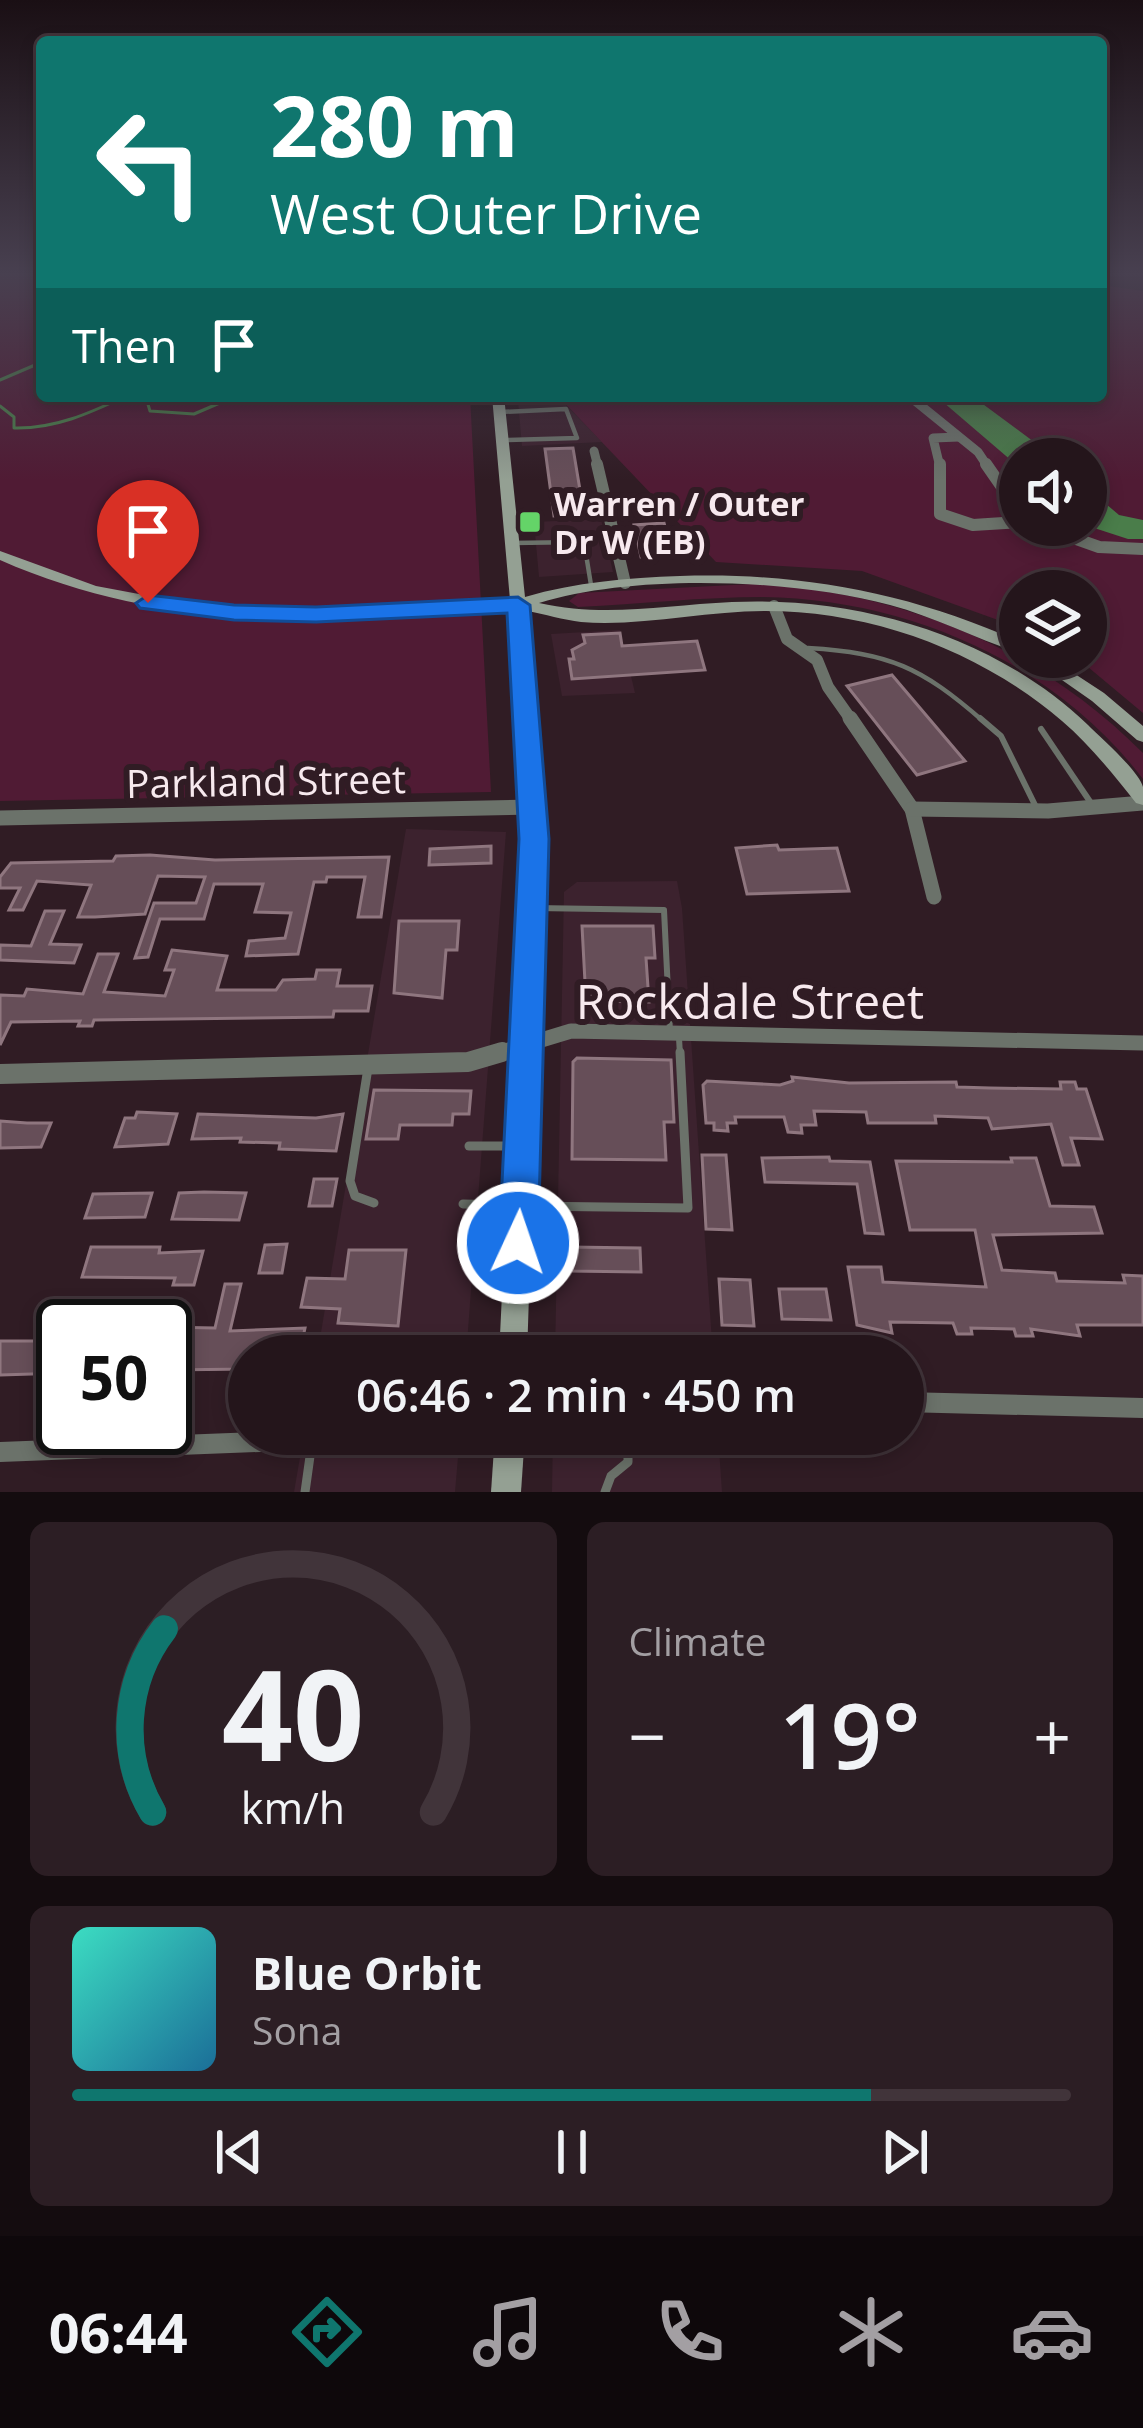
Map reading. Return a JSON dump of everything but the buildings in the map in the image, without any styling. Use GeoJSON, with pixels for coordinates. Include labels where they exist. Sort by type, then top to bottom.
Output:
{"type":"FeatureCollection","features":[{"type":"Feature","properties":{"kind":"main road"},"geometry":{"type":"LineString","coordinates":[[499,404],[532,807],[514,1335]]}},
{"type":"Feature","properties":{"kind":"main road"},"geometry":{"type":"LineString","coordinates":[[0,555],[81,588],[213,611],[361,614],[518,605],[582,617],[773,607],[868,617],[979,656],[1038,691],[1085,729],[1143,801]]}},
{"type":"Feature","properties":{"kind":"main road"},"geometry":{"type":"LineString","coordinates":[[518,605],[591,585],[753,578],[830,585],[938,612],[999,639]]}},
{"type":"Feature","properties":{"kind":"main road"},"geometry":{"type":"LineString","coordinates":[[563,590],[564,614]]}},
{"type":"Feature","properties":{"kind":"main road"},"geometry":{"type":"LineString","coordinates":[[1069,678],[1143,736]]}},
{"type":"Feature","properties":{"kind":"main road"},"geometry":{"type":"LineString","coordinates":[[506,1492],[509,1455]]}},
{"type":"Feature","properties":{"kind":"street"},"geometry":{"type":"LineString","coordinates":[[914,402],[978,452],[999,484]]}},
{"type":"Feature","properties":{"kind":"street"},"geometry":{"type":"LineString","coordinates":[[959,437],[933,438],[942,472],[940,514],[973,525],[999,521]]}},
{"type":"Feature","properties":{"kind":"street"},"geometry":{"type":"LineString","coordinates":[[594,452],[625,583]]}},
{"type":"Feature","properties":{"kind":"street"},"geometry":{"type":"LineString","coordinates":[[1097,546],[1143,548]]}},
{"type":"Feature","properties":{"kind":"street"},"geometry":{"type":"LineString","coordinates":[[773,607],[787,640],[817,660],[828,687],[912,809],[934,897]]}},
{"type":"Feature","properties":{"kind":"street"},"geometry":{"type":"LineString","coordinates":[[912,809],[1095,809],[1117,801],[1143,801]]}},
{"type":"Feature","properties":{"kind":"street","name":"Parkland Street"},"geometry":{"type":"LineString","coordinates":[[0,818],[532,807]]}},
{"type":"Feature","properties":{"kind":"street","name":"Rockdale Street"},"geometry":{"type":"LineString","coordinates":[[0,1073],[468,1062],[571,1031],[1143,1042]]}},
{"type":"Feature","properties":{"kind":"street"},"geometry":{"type":"LineString","coordinates":[[924,1403],[1143,1408]]}},
{"type":"Feature","properties":{"kind":"street"},"geometry":{"type":"LineString","coordinates":[[0,1452],[228,1445]]}},
{"type":"Feature","properties":{"kind":"lane"},"geometry":{"type":"LineString","coordinates":[[499,404],[566,409],[577,438],[502,440]]}},
{"type":"Feature","properties":{"kind":"lane"},"geometry":{"type":"LineString","coordinates":[[607,512],[658,510]]}},
{"type":"Feature","properties":{"kind":"lane"},"geometry":{"type":"LineString","coordinates":[[512,544],[584,542],[591,585]]}},
{"type":"Feature","properties":{"kind":"lane"},"geometry":{"type":"LineString","coordinates":[[800,648],[871,652],[937,681],[1001,736],[1038,810]]}},
{"type":"Feature","properties":{"kind":"lane"},"geometry":{"type":"LineString","coordinates":[[1041,729],[1095,809]]}},
{"type":"Feature","properties":{"kind":"lane"},"geometry":{"type":"LineString","coordinates":[[464,1204],[688,1208],[664,910],[532,908]]}},
{"type":"Feature","properties":{"kind":"lane"},"geometry":{"type":"LineString","coordinates":[[369,1064],[350,1181],[355,1196],[374,1202]]}},
{"type":"Feature","properties":{"kind":"lane"},"geometry":{"type":"LineString","coordinates":[[469,1146],[523,1146]]}},
{"type":"Feature","properties":{"kind":"lane"},"geometry":{"type":"LineString","coordinates":[[304,1492],[310,1455]]}},
{"type":"Feature","properties":{"kind":"lane"},"geometry":{"type":"LineString","coordinates":[[605,1492],[611,1476],[628,1462],[628,1455]]}},
{"type":"Feature","properties":{"kind":"shaded area"},"geometry":{"type":"Polygon","coordinates":[[[0,342],[36,342],[36,402],[470,402],[491,792],[0,801],[0,342]]]}},
{"type":"Feature","properties":{"kind":"shaded area"},"geometry":{"type":"Polygon","coordinates":[[[1107,342],[1143,342],[1143,713],[1101,678],[1107,678],[1107,570],[999,570],[999,620],[862,571],[716,562],[564,402],[1107,402],[1107,342]]]}},
{"type":"Feature","properties":{"kind":"shaded area"},"geometry":{"type":"Polygon","coordinates":[[[518,402],[563,402],[602,442],[522,446],[518,402]]]}},
{"type":"Feature","properties":{"kind":"shaded area"},"geometry":{"type":"Polygon","coordinates":[[[943,402],[980,402],[1029,438],[999,438],[999,450],[943,402]]]}},
{"type":"Feature","properties":{"kind":"shaded area"},"geometry":{"type":"Polygon","coordinates":[[[1107,505],[1119,515],[1143,520],[1143,539],[1107,532],[1107,505]]]}},
{"type":"Feature","properties":{"kind":"shaded area"},"geometry":{"type":"Polygon","coordinates":[[[601,519],[613,572],[539,577],[534,522],[601,519]]]}},
{"type":"Feature","properties":{"kind":"shaded area"},"geometry":{"type":"Polygon","coordinates":[[[752,584],[807,589],[861,598],[964,631],[999,648],[999,659],[924,625],[817,601],[740,597],[578,607],[569,601],[579,593],[752,584]]]}},
{"type":"Feature","properties":{"kind":"shaded area"},"geometry":{"type":"Polygon","coordinates":[[[620,630],[635,693],[562,696],[551,634],[620,630]]]}},
{"type":"Feature","properties":{"kind":"shaded area"},"geometry":{"type":"Polygon","coordinates":[[[1032,678],[1058,683],[1143,753],[1143,779],[1107,738],[1032,678]]]}},
{"type":"Feature","properties":{"kind":"shaded area"},"geometry":{"type":"Polygon","coordinates":[[[406,829],[506,832],[468,1335],[321,1335],[406,829]]]}},
{"type":"Feature","properties":{"kind":"shaded area"},"geometry":{"type":"Polygon","coordinates":[[[677,881],[712,1335],[555,1335],[564,892],[577,882],[677,881]]]}},
{"type":"Feature","properties":{"kind":"shaded area"},"geometry":{"type":"Polygon","coordinates":[[[300,1455],[458,1455],[455,1492],[294,1492],[300,1455]]]}},
{"type":"Feature","properties":{"kind":"shaded area"},"geometry":{"type":"Polygon","coordinates":[[[553,1455],[719,1455],[722,1492],[552,1492],[553,1455]]]}},
{"type":"Feature","properties":{"kind":"waterway"},"geometry":{"type":"LineString","coordinates":[[0,380],[36,365]]}},
{"type":"Feature","properties":{"kind":"waterway"},"geometry":{"type":"LineString","coordinates":[[0,406],[14,417],[14,428],[29,428],[72,419],[112,402]]}},
{"type":"Feature","properties":{"kind":"waterway"},"geometry":{"type":"LineString","coordinates":[[147,402],[150,411],[194,414],[222,402]]}},
{"type":"Feature","properties":{"kind":"place","name":"Warren / Outer Dr W (EB)"},"geometry":{"type":"Point","coordinates":[530,522]}},
{"type":"Feature","properties":{"kind":"route"},"geometry":{"type":"LineString","coordinates":[[148,603],[234,613],[316,614],[518,605],[534,839],[518,1243]]}}]}
